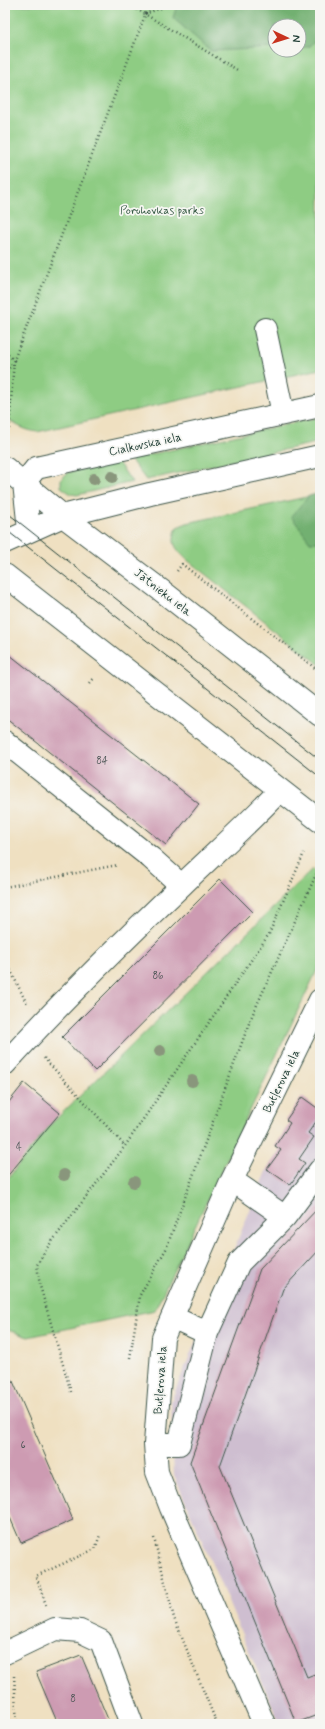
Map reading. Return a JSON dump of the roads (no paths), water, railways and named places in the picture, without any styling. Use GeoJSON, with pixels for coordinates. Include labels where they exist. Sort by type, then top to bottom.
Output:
{"type":"FeatureCollection","features":[{"type":"Feature","properties":{"kind":"street"},"geometry":{"type":"LineString","coordinates":[[265,329],[283,414]]}},
{"type":"Feature","properties":{"kind":"street","name":"Cialkovska iela"},"geometry":{"type":"LineString","coordinates":[[24,483],[36,468],[320,406]]}},
{"type":"Feature","properties":{"kind":"street"},"geometry":{"type":"LineString","coordinates":[[5,542],[63,516],[150,494],[320,456]]}},
{"type":"Feature","properties":{"kind":"street","name":"Jātnieku iela"},"geometry":{"type":"LineString","coordinates":[[5,468],[63,516],[162,591],[320,715]]}},
{"type":"Feature","properties":{"kind":"street"},"geometry":{"type":"LineString","coordinates":[[24,483],[29,530]]}},
{"type":"Feature","properties":{"kind":"street"},"geometry":{"type":"LineString","coordinates":[[5,575],[320,821]]}},
{"type":"Feature","properties":{"kind":"street"},"geometry":{"type":"LineString","coordinates":[[5,742],[151,858],[181,885]]}},
{"type":"Feature","properties":{"kind":"street"},"geometry":{"type":"LineString","coordinates":[[5,1064],[181,885],[256,816],[280,790]]}},
{"type":"Feature","properties":{"kind":"street","name":"Butļerova iela"},"geometry":{"type":"LineString","coordinates":[[264,1724],[157,1472],[155,1444],[163,1338],[232,1180],[320,1000]]}},
{"type":"Feature","properties":{"kind":"street"},"geometry":{"type":"LineString","coordinates":[[155,1444],[179,1444],[207,1333],[239,1263],[285,1217],[320,1170]]}},
{"type":"Feature","properties":{"kind":"street"},"geometry":{"type":"LineString","coordinates":[[232,1180],[285,1217]]}},
{"type":"Feature","properties":{"kind":"street"},"geometry":{"type":"LineString","coordinates":[[172,1317],[207,1333]]}},
{"type":"Feature","properties":{"kind":"street"},"geometry":{"type":"LineString","coordinates":[[9,1651],[55,1629],[80,1631],[101,1641],[132,1724]]}},
{"type":"Feature","properties":{"kind":"tram line"},"geometry":{"type":"LineString","coordinates":[[5,511],[320,760]]}},
{"type":"Feature","properties":{"kind":"tram line"},"geometry":{"type":"LineString","coordinates":[[5,529],[320,777]]}},
{"type":"Feature","properties":{"kind":"park label","name":"Porohovkas parks"},"geometry":{"type":"Point","coordinates":[162,210]}}]}
